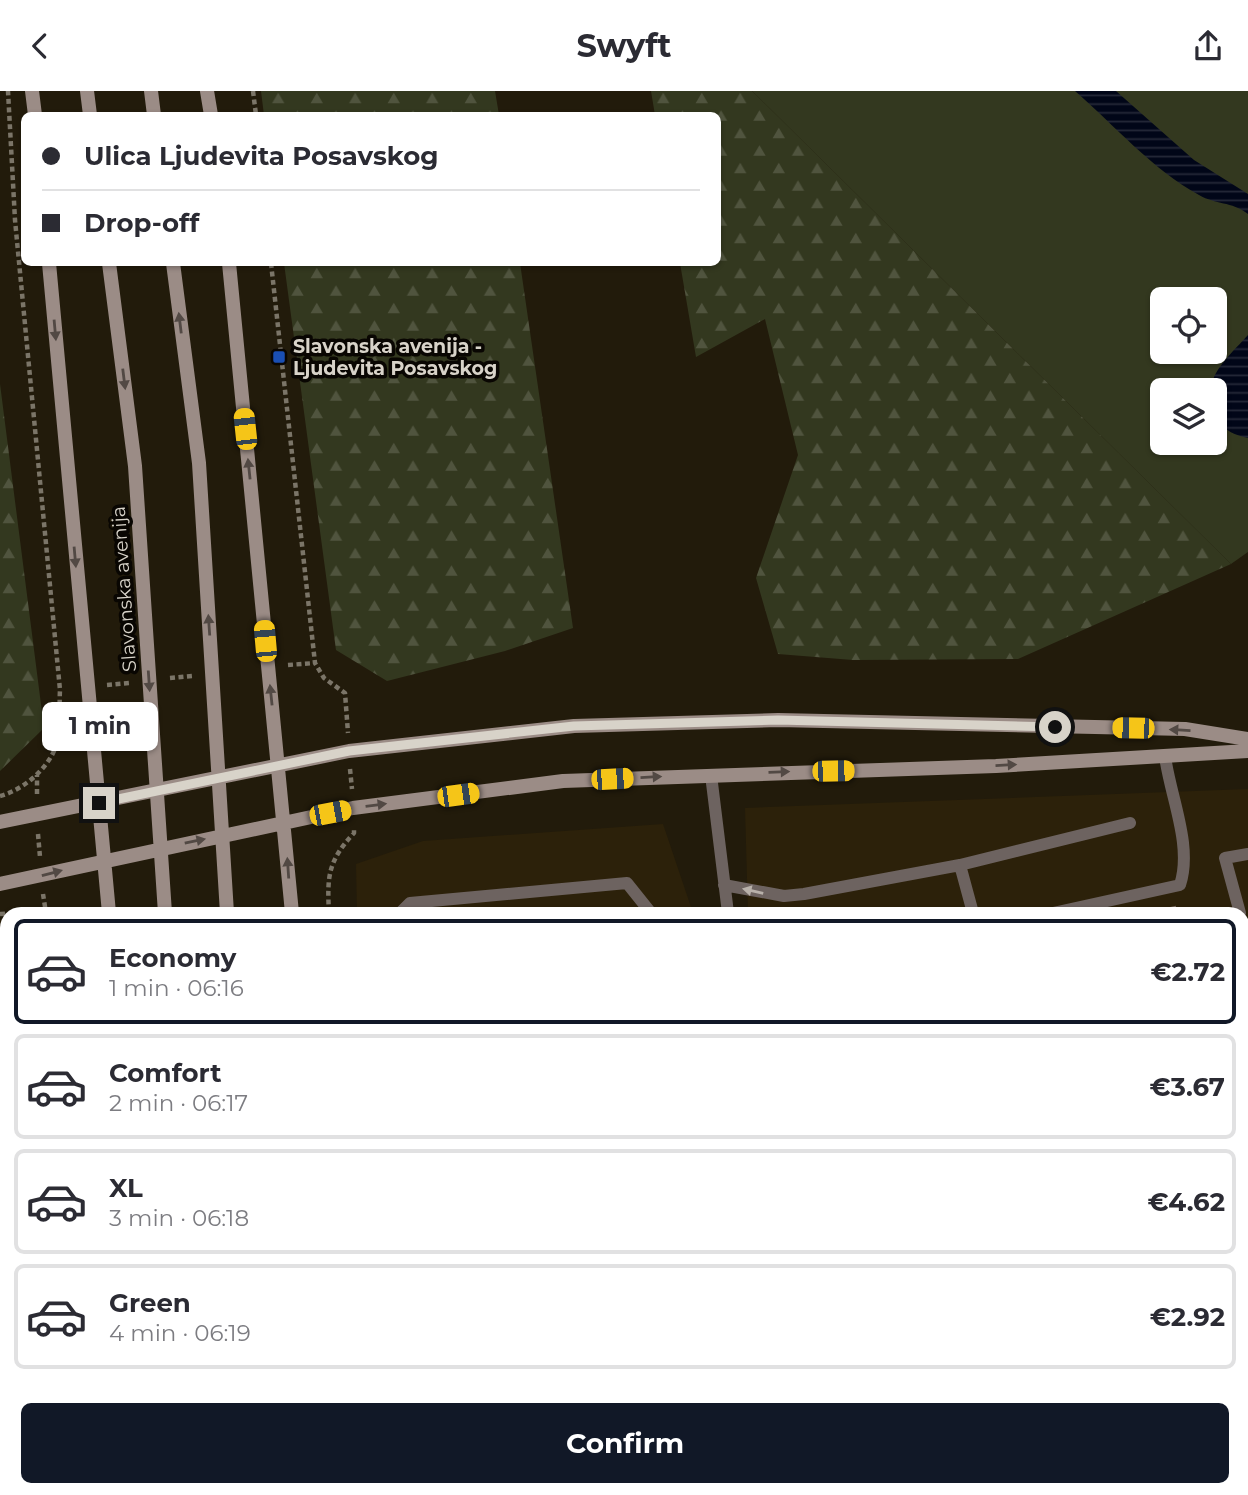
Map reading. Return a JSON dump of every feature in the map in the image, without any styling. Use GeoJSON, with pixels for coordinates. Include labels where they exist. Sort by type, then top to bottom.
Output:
{"type":"FeatureCollection","features":[{"type":"Feature","properties":{"kind":"main road"},"geometry":{"type":"LineString","coordinates":[[32,91],[35,112]]}},
{"type":"Feature","properties":{"kind":"main road"},"geometry":{"type":"LineString","coordinates":[[87,91],[90,112]]}},
{"type":"Feature","properties":{"kind":"main road"},"geometry":{"type":"LineString","coordinates":[[151,91],[154,112]]}},
{"type":"Feature","properties":{"kind":"main road"},"geometry":{"type":"LineString","coordinates":[[207,91],[210,112]]}},
{"type":"Feature","properties":{"kind":"main road"},"geometry":{"type":"LineString","coordinates":[[50,266],[108,907]]}},
{"type":"Feature","properties":{"kind":"main road","name":"Slavonska avenija"},"geometry":{"type":"LineString","coordinates":[[109,266],[135,466],[165,907]]}},
{"type":"Feature","properties":{"kind":"main road"},"geometry":{"type":"LineString","coordinates":[[173,266],[199,463],[227,907]]}},
{"type":"Feature","properties":{"kind":"main road"},"geometry":{"type":"LineString","coordinates":[[229,266],[292,907]]}},
{"type":"Feature","properties":{"kind":"main road"},"geometry":{"type":"LineString","coordinates":[[0,821],[99,803],[278,763],[349,751],[574,726],[778,720],[1185,729],[1248,739]]}},
{"type":"Feature","properties":{"kind":"main road"},"geometry":{"type":"LineString","coordinates":[[0,884],[353,809],[563,781],[996,766],[1248,751]]}},
{"type":"Feature","properties":{"kind":"lane"},"geometry":{"type":"LineString","coordinates":[[1080,907],[1180,885],[1185,869],[1184,850],[1165,756]]}},
{"type":"Feature","properties":{"kind":"lane"},"geometry":{"type":"LineString","coordinates":[[711,775],[727,907]]}},
{"type":"Feature","properties":{"kind":"lane"},"geometry":{"type":"LineString","coordinates":[[723,884],[784,896],[960,865],[1130,823]]}},
{"type":"Feature","properties":{"kind":"lane"},"geometry":{"type":"LineString","coordinates":[[1238,907],[1226,858],[1248,854]]}},
{"type":"Feature","properties":{"kind":"lane"},"geometry":{"type":"LineString","coordinates":[[960,865],[971,907]]}},
{"type":"Feature","properties":{"kind":"lane"},"geometry":{"type":"LineString","coordinates":[[406,907],[410,903],[627,883],[646,907]]}},
{"type":"Feature","properties":{"kind":"path"},"geometry":{"type":"LineString","coordinates":[[0,796],[13,793],[37,775],[56,746],[63,690],[15,220],[8,91]]}},
{"type":"Feature","properties":{"kind":"path"},"geometry":{"type":"LineString","coordinates":[[253,91],[256,112]]}},
{"type":"Feature","properties":{"kind":"path"},"geometry":{"type":"LineString","coordinates":[[271,266],[315,663],[324,678],[345,693],[345,703]]}},
{"type":"Feature","properties":{"kind":"path"},"geometry":{"type":"LineString","coordinates":[[295,664],[315,663]]}},
{"type":"Feature","properties":{"kind":"path"},"geometry":{"type":"LineString","coordinates":[[162,679],[202,674]]}},
{"type":"Feature","properties":{"kind":"path"},"geometry":{"type":"LineString","coordinates":[[109,685],[136,682]]}},
{"type":"Feature","properties":{"kind":"path"},"geometry":{"type":"LineString","coordinates":[[37,775],[37,789]]}},
{"type":"Feature","properties":{"kind":"path"},"geometry":{"type":"LineString","coordinates":[[329,907],[327,880],[336,852],[354,833],[354,825]]}},
{"type":"Feature","properties":{"kind":"shaded area"},"geometry":{"type":"Polygon","coordinates":[[[1248,789],[1248,907],[748,907],[745,808],[1248,789]]]}},
{"type":"Feature","properties":{"kind":"shaded area"},"geometry":{"type":"Polygon","coordinates":[[[663,824],[691,907],[357,907],[356,864],[423,841],[663,824]]]}},
{"type":"Feature","properties":{"kind":"green space"},"geometry":{"type":"Polygon","coordinates":[[[261,91],[495,91],[498,112],[264,112],[261,91]]]}},
{"type":"Feature","properties":{"kind":"green space"},"geometry":{"type":"Polygon","coordinates":[[[651,91],[752,91],[1231,564],[1018,659],[853,660],[778,654],[756,578],[798,455],[765,319],[696,357],[681,266],[721,266],[721,112],[654,112],[651,91]]]}},
{"type":"Feature","properties":{"kind":"green space"},"geometry":{"type":"Polygon","coordinates":[[[752,91],[1248,91],[1248,552],[1231,564],[752,91]]]}},
{"type":"Feature","properties":{"kind":"green space"},"geometry":{"type":"Polygon","coordinates":[[[284,266],[520,266],[573,628],[505,651],[387,681],[336,650],[284,266]]]}},
{"type":"Feature","properties":{"kind":"green space"},"geometry":{"type":"Polygon","coordinates":[[[0,384],[44,728],[0,771],[0,384]]]}},
{"type":"Feature","properties":{"kind":"water"},"geometry":{"type":"Polygon","coordinates":[[[1075,91],[1116,91],[1194,160],[1248,194],[1248,214],[1236,207],[1205,198],[1182,185],[1150,160],[1075,91]]]}},
{"type":"Feature","properties":{"kind":"water"},"geometry":{"type":"Polygon","coordinates":[[[1248,335],[1248,438],[1227,430],[1227,378],[1214,378],[1222,364],[1227,364],[1231,354],[1248,335]]]}},
{"type":"Feature","properties":{"kind":"place","name":"Slavonska avenija - Ljudevita Posavskog"},"geometry":{"type":"Point","coordinates":[279,357]}},
{"type":"Feature","properties":{"kind":"route"},"geometry":{"type":"LineString","coordinates":[[99,803],[278,763],[349,751],[574,726],[778,720],[1055,727]]}}]}
